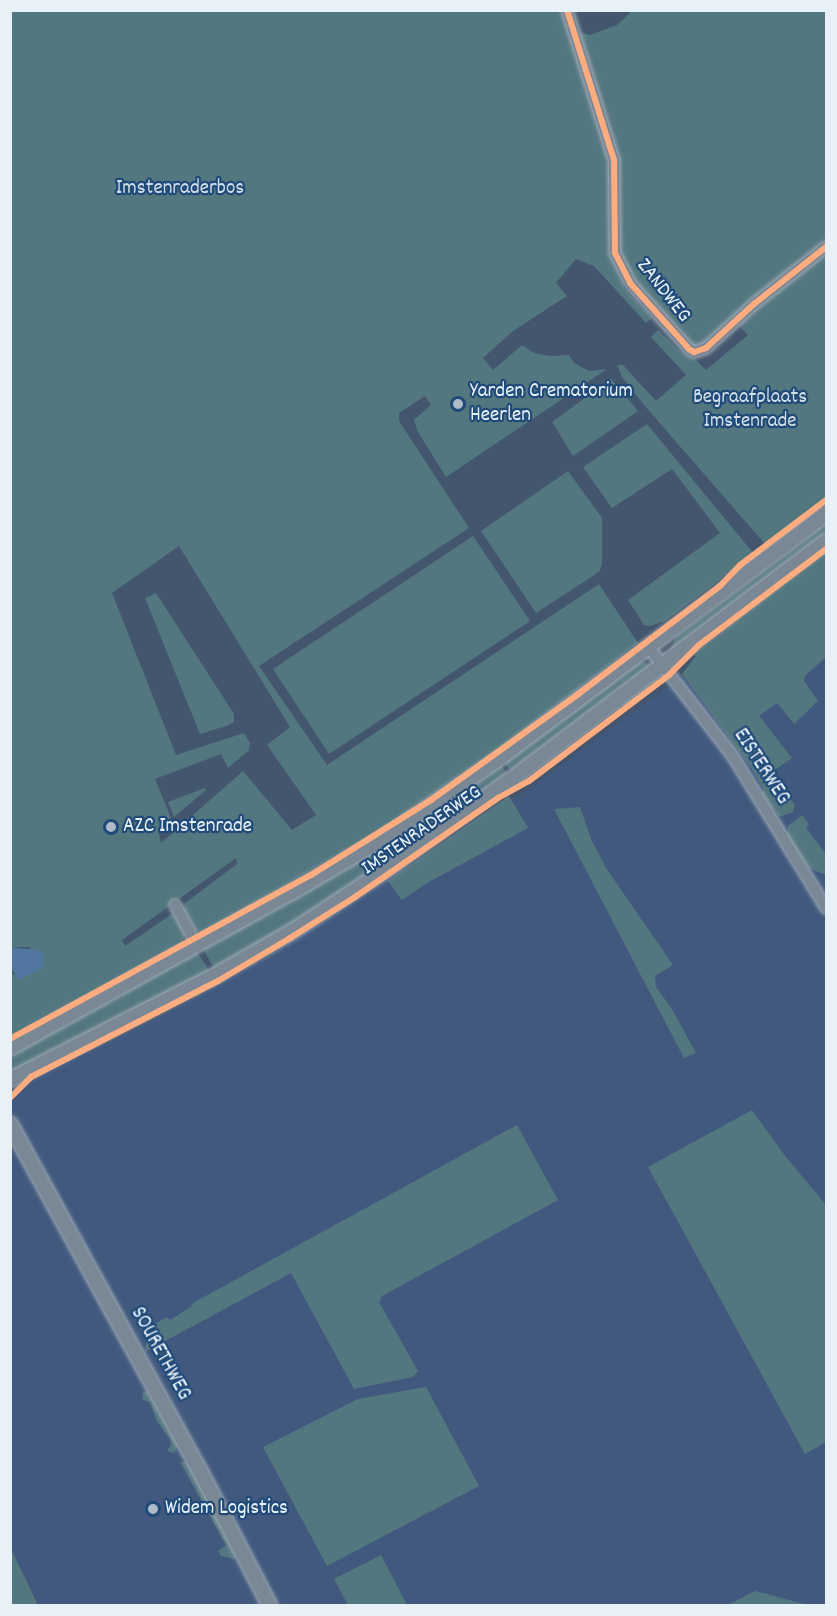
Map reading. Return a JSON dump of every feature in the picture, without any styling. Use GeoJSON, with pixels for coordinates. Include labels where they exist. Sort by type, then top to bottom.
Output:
{"type":"FeatureCollection","features":[{"type":"Feature","properties":{"kind":"street","name":"ZANDWEG"},"geometry":{"type":"LineString","coordinates":[[567,10],[614,160],[615,253],[630,283],[689,349],[694,352],[706,348],[826,247]]}},
{"type":"Feature","properties":{"kind":"street","name":"IMSTENRADERWEG"},"geometry":{"type":"LineString","coordinates":[[10,1048],[381,840],[500,758],[826,514]]}},
{"type":"Feature","properties":{"kind":"street","name":"IMSTENRADERWEG"},"geometry":{"type":"LineString","coordinates":[[10,1080],[184,993],[292,931],[414,850],[826,541]]}},
{"type":"Feature","properties":{"kind":"street","name":"EISTERWEG"},"geometry":{"type":"LineString","coordinates":[[649,648],[732,755],[823,893],[826,908]]}},
{"type":"Feature","properties":{"kind":"street"},"geometry":{"type":"LineString","coordinates":[[175,905],[197,945]]}},
{"type":"Feature","properties":{"kind":"street","name":"SOURETHWEG"},"geometry":{"type":"LineString","coordinates":[[10,1124],[200,1471],[270,1605]]}},
{"type":"Feature","properties":{"kind":"shaded area"},"geometry":{"type":"Polygon","coordinates":[[[826,569],[826,1605],[38,1605],[11,1549],[11,1094],[38,1076],[144,1025],[265,958],[524,793],[826,569]]]}},
{"type":"Feature","properties":{"kind":"shaded area"},"geometry":{"type":"Polygon","coordinates":[[[10,947],[38,950],[44,954],[43,968],[19,980],[11,968],[10,947]]]}},
{"type":"Feature","properties":{"kind":"green space","name":"Imstenraderbos"},"geometry":{"type":"Polygon","coordinates":[[[571,10],[578,32],[590,35],[617,25],[632,11],[826,11],[826,244],[706,346],[690,347],[678,340],[613,252],[624,288],[652,318],[646,323],[594,266],[576,259],[556,283],[567,296],[513,331],[483,358],[493,370],[522,345],[534,353],[550,356],[569,355],[574,363],[589,371],[607,369],[446,477],[418,432],[414,420],[431,405],[425,396],[399,413],[399,421],[469,528],[259,666],[327,765],[599,584],[638,643],[501,748],[391,823],[210,930],[202,932],[195,930],[183,909],[185,903],[237,864],[236,858],[122,940],[125,946],[172,914],[176,916],[185,934],[182,944],[11,1036],[11,968],[13,975],[35,973],[30,947],[11,947],[11,11],[571,10]],[[179,546],[112,593],[176,755],[244,733],[250,743],[249,750],[228,768],[221,754],[155,779],[171,818],[158,831],[161,843],[243,771],[292,830],[316,815],[267,745],[290,727],[179,546]]]}},
{"type":"Feature","properties":{"kind":"green space","name":"Begraafplaats Imstenrade"},"geometry":{"type":"Polygon","coordinates":[[[826,250],[826,498],[765,544],[644,405],[622,377],[617,365],[623,365],[656,401],[686,375],[651,337],[658,330],[682,353],[695,359],[706,370],[748,335],[737,324],[826,250]]]}},
{"type":"Feature","properties":{"kind":"green space"},"geometry":{"type":"Polygon","coordinates":[[[611,379],[638,411],[573,456],[552,422],[611,379]]]}},
{"type":"Feature","properties":{"kind":"green space"},"geometry":{"type":"Polygon","coordinates":[[[647,424],[754,554],[665,621],[650,626],[644,625],[628,600],[720,533],[672,469],[612,508],[583,467],[647,424]]]}},
{"type":"Feature","properties":{"kind":"green space"},"geometry":{"type":"Polygon","coordinates":[[[568,471],[602,518],[602,565],[599,572],[536,613],[481,531],[568,471]]]}},
{"type":"Feature","properties":{"kind":"green space"},"geometry":{"type":"Polygon","coordinates":[[[826,520],[826,537],[668,653],[677,636],[805,540],[826,520]]]}},
{"type":"Feature","properties":{"kind":"green space"},"geometry":{"type":"Polygon","coordinates":[[[473,536],[530,621],[329,754],[273,669],[473,536]]]}},
{"type":"Feature","properties":{"kind":"green space"},"geometry":{"type":"Polygon","coordinates":[[[826,552],[826,657],[805,676],[804,681],[818,701],[794,724],[777,703],[759,716],[792,758],[769,774],[784,797],[788,795],[795,805],[793,812],[779,817],[762,794],[763,788],[752,769],[682,674],[696,656],[693,654],[826,552]]]}},
{"type":"Feature","properties":{"kind":"green space"},"geometry":{"type":"Polygon","coordinates":[[[156,593],[234,714],[234,722],[200,734],[145,598],[156,593]]]}},
{"type":"Feature","properties":{"kind":"green space"},"geometry":{"type":"Polygon","coordinates":[[[644,662],[652,665],[513,774],[504,761],[637,663],[644,662]]]}},
{"type":"Feature","properties":{"kind":"green space"},"geometry":{"type":"Polygon","coordinates":[[[653,678],[660,680],[623,708],[623,702],[653,678]]]}},
{"type":"Feature","properties":{"kind":"green space"},"geometry":{"type":"Polygon","coordinates":[[[500,763],[509,777],[405,850],[397,847],[395,838],[500,763]]]}},
{"type":"Feature","properties":{"kind":"green space"},"geometry":{"type":"Polygon","coordinates":[[[205,788],[206,790],[174,817],[168,802],[205,788]]]}},
{"type":"Feature","properties":{"kind":"green space"},"geometry":{"type":"Polygon","coordinates":[[[509,796],[528,828],[427,883],[402,900],[388,881],[509,796]]]}},
{"type":"Feature","properties":{"kind":"green space"},"geometry":{"type":"Polygon","coordinates":[[[580,807],[591,839],[606,868],[673,965],[655,976],[656,987],[672,1009],[696,1053],[684,1058],[554,809],[580,807]]]}},
{"type":"Feature","properties":{"kind":"green space"},"geometry":{"type":"Polygon","coordinates":[[[802,815],[809,824],[806,828],[826,854],[826,875],[806,867],[787,835],[788,826],[802,815]]]}},
{"type":"Feature","properties":{"kind":"green space"},"geometry":{"type":"Polygon","coordinates":[[[370,853],[379,858],[379,870],[216,972],[202,947],[370,853]]]}},
{"type":"Feature","properties":{"kind":"green space"},"geometry":{"type":"Polygon","coordinates":[[[196,950],[211,974],[11,1077],[11,1054],[113,999],[149,975],[196,950]]]}},
{"type":"Feature","properties":{"kind":"green space"},"geometry":{"type":"Polygon","coordinates":[[[752,1110],[785,1156],[826,1205],[826,1442],[805,1454],[648,1167],[752,1110]]]}},
{"type":"Feature","properties":{"kind":"green space"},"geometry":{"type":"Polygon","coordinates":[[[517,1125],[558,1200],[382,1296],[379,1302],[418,1371],[413,1377],[354,1389],[291,1273],[145,1352],[149,1327],[167,1317],[170,1320],[192,1306],[191,1304],[517,1125]]]}},
{"type":"Feature","properties":{"kind":"green space"},"geometry":{"type":"Polygon","coordinates":[[[426,1387],[479,1486],[327,1566],[263,1447],[358,1399],[426,1387]]]}},
{"type":"Feature","properties":{"kind":"green space"},"geometry":{"type":"Polygon","coordinates":[[[147,1391],[178,1445],[174,1453],[167,1451],[171,1444],[170,1439],[156,1420],[150,1402],[143,1400],[142,1393],[147,1391]]]}},
{"type":"Feature","properties":{"kind":"green space"},"geometry":{"type":"Polygon","coordinates":[[[180,1462],[185,1462],[190,1467],[236,1553],[234,1559],[221,1556],[218,1551],[226,1545],[180,1462]]]}},
{"type":"Feature","properties":{"kind":"green space"},"geometry":{"type":"Polygon","coordinates":[[[11,1549],[38,1605],[11,1605],[11,1549]]]}},
{"type":"Feature","properties":{"kind":"green space"},"geometry":{"type":"Polygon","coordinates":[[[381,1555],[407,1605],[348,1605],[334,1579],[381,1555]]]}},
{"type":"Feature","properties":{"kind":"green space"},"geometry":{"type":"Polygon","coordinates":[[[755,1591],[808,1605],[728,1605],[755,1591]]]}},
{"type":"Feature","properties":{"kind":"cycle path"},"geometry":{"type":"LineString","coordinates":[[567,10],[614,160],[615,253],[630,283],[689,349],[694,352],[706,348],[754,304],[826,247]]}},
{"type":"Feature","properties":{"kind":"cycle path"},"geometry":{"type":"LineString","coordinates":[[10,1039],[311,875],[431,800],[577,695],[720,586],[740,565],[826,500]]}},
{"type":"Feature","properties":{"kind":"cycle path"},"geometry":{"type":"LineString","coordinates":[[10,1098],[31,1077],[218,981],[290,938],[355,897],[498,798],[529,781],[669,675],[699,645],[826,549]]}},
{"type":"Feature","properties":{"kind":"place","name":"Yarden Crematorium Heerlen"},"geometry":{"type":"Point","coordinates":[458,404]}},
{"type":"Feature","properties":{"kind":"place","name":"AZC Imstenrade"},"geometry":{"type":"Point","coordinates":[111,827]}},
{"type":"Feature","properties":{"kind":"place","name":"Widem Logistics"},"geometry":{"type":"Point","coordinates":[153,1509]}}]}
